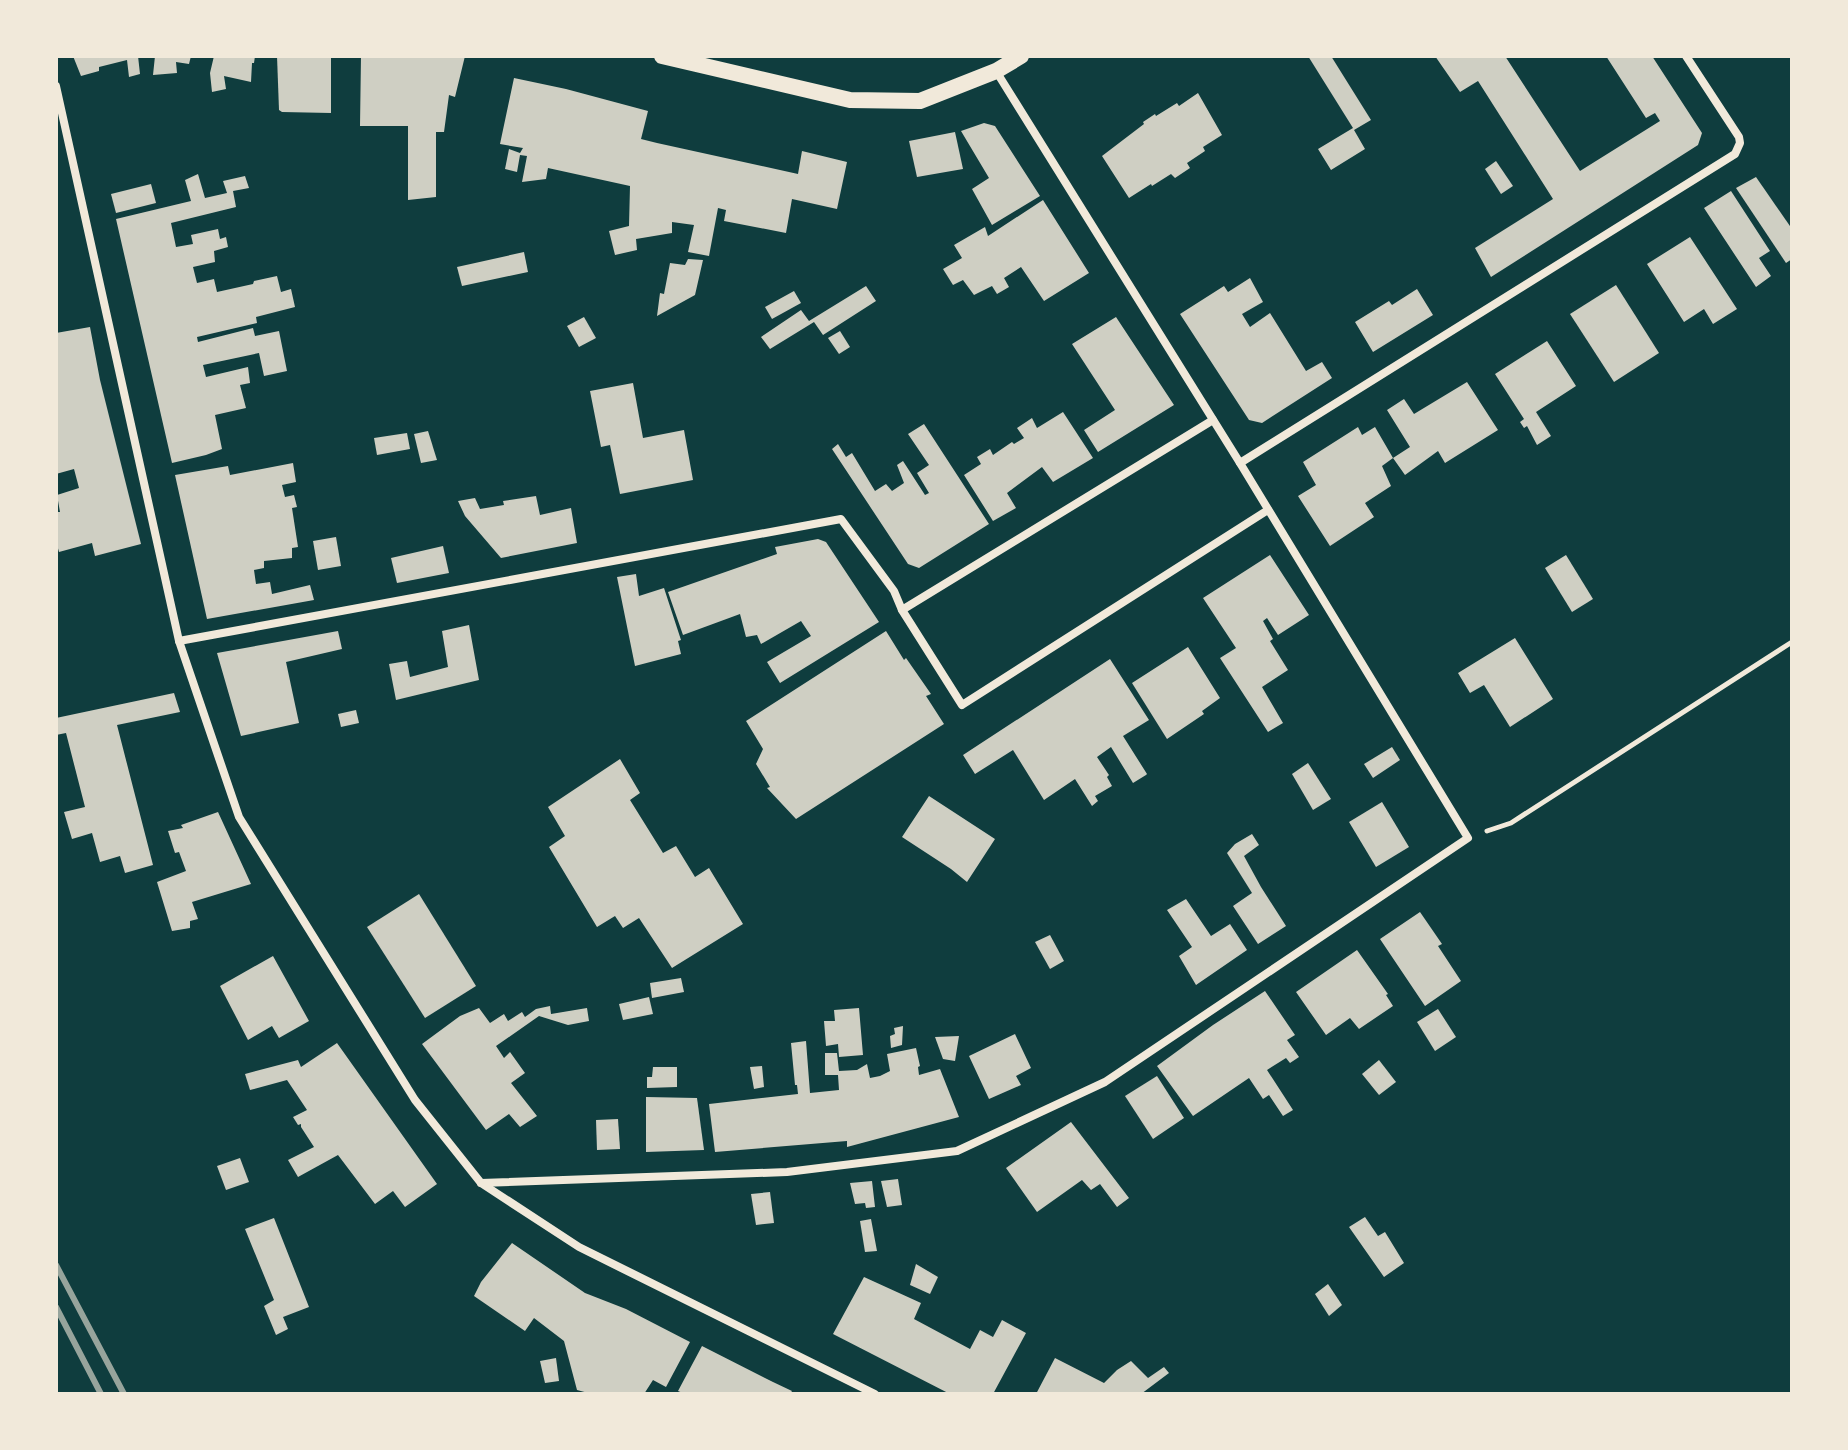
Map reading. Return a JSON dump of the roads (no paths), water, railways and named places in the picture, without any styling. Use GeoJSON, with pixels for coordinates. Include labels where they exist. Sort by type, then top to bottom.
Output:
{"type":"FeatureCollection","features":[{"type":"Feature","properties":{"kind":"main road"},"geometry":{"type":"LineString","coordinates":[[662,56],[850,100],[920,101],[996,71],[1021,56]]}},
{"type":"Feature","properties":{"kind":"street"},"geometry":{"type":"LineString","coordinates":[[1240,463],[1735,154],[1739,137],[1686,56]]}},
{"type":"Feature","properties":{"kind":"street"},"geometry":{"type":"LineString","coordinates":[[481,1183],[787,1172],[957,1151],[1105,1082],[1468,838],[996,71]]}},
{"type":"Feature","properties":{"kind":"street"},"geometry":{"type":"LineString","coordinates":[[56,86],[179,641],[239,817],[415,1100],[481,1183],[579,1247],[875,1394]]}},
{"type":"Feature","properties":{"kind":"street"},"geometry":{"type":"LineString","coordinates":[[902,610],[1213,420]]}},
{"type":"Feature","properties":{"kind":"street"},"geometry":{"type":"LineString","coordinates":[[179,641],[841,519],[894,591],[902,610],[962,705],[1268,510]]}},
{"type":"Feature","properties":{"kind":"railway"},"geometry":{"type":"LineString","coordinates":[[56,1265],[124,1394]]}},
{"type":"Feature","properties":{"kind":"railway"},"geometry":{"type":"LineString","coordinates":[[56,1307],[101,1394]]}}]}
